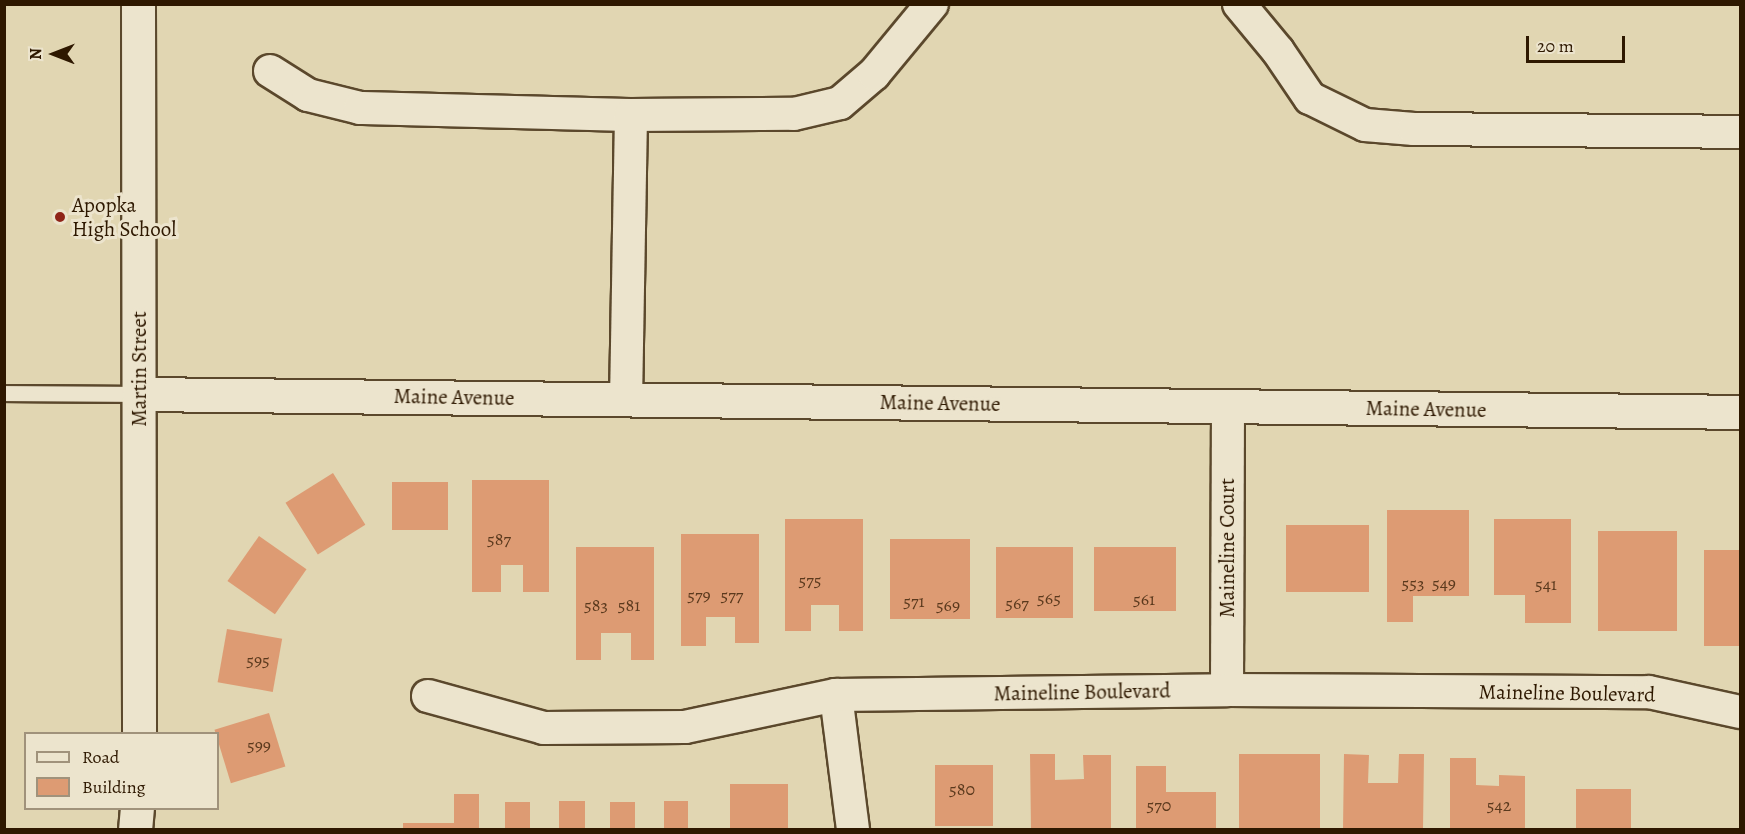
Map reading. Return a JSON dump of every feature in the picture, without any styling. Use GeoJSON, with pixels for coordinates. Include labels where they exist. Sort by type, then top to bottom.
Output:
{"type":"FeatureCollection","features":[{"type":"Feature","properties":{"kind":"street","name":"Martin Street"},"geometry":{"type":"LineString","coordinates":[[138,4],[139,732]]}},
{"type":"Feature","properties":{"kind":"street"},"geometry":{"type":"LineString","coordinates":[[270,71],[308,95],[360,108],[631,115],[794,114],[840,103],[874,74],[932,4]]}},
{"type":"Feature","properties":{"kind":"street"},"geometry":{"type":"LineString","coordinates":[[1239,4],[1278,51],[1310,98],[1365,125],[1414,129],[1740,132]]}},
{"type":"Feature","properties":{"kind":"street"},"geometry":{"type":"LineString","coordinates":[[626,399],[631,115]]}},
{"type":"Feature","properties":{"kind":"street","name":"Maine Avenue"},"geometry":{"type":"LineString","coordinates":[[139,394],[1740,412]]}},
{"type":"Feature","properties":{"kind":"street","name":"Maineline Court"},"geometry":{"type":"LineString","coordinates":[[1227,690],[1228,406]]}},
{"type":"Feature","properties":{"kind":"street","name":"Maineline Boulevard"},"geometry":{"type":"LineString","coordinates":[[428,696],[556,728],[685,727],[836,695],[1227,690],[1649,692],[1740,712]]}},
{"type":"Feature","properties":{"kind":"street"},"geometry":{"type":"LineString","coordinates":[[836,695],[853,830]]}},
{"type":"Feature","properties":{"kind":"street"},"geometry":{"type":"LineString","coordinates":[[135,830],[137,810]]}},
{"type":"Feature","properties":{"kind":"lane"},"geometry":{"type":"LineString","coordinates":[[4,393],[139,394]]}},
{"type":"Feature","properties":{"kind":"building"},"geometry":{"type":"Polygon","coordinates":[[[333,473],[365,525],[318,554],[286,503],[333,473]]]}},
{"type":"Feature","properties":{"kind":"building"},"geometry":{"type":"Polygon","coordinates":[[[472,480],[549,480],[549,592],[523,592],[523,565],[501,565],[501,592],[472,592],[472,480]]]}},
{"type":"Feature","properties":{"kind":"building"},"geometry":{"type":"Polygon","coordinates":[[[392,482],[448,482],[448,530],[392,530],[392,482]]]}},
{"type":"Feature","properties":{"kind":"building"},"geometry":{"type":"Polygon","coordinates":[[[1387,510],[1469,510],[1469,596],[1413,596],[1413,622],[1387,622],[1387,510]]]}},
{"type":"Feature","properties":{"kind":"building"},"geometry":{"type":"Polygon","coordinates":[[[785,519],[863,519],[863,631],[839,631],[839,605],[811,605],[811,631],[785,631],[785,519]]]}},
{"type":"Feature","properties":{"kind":"building"},"geometry":{"type":"Polygon","coordinates":[[[1494,519],[1571,519],[1571,623],[1525,623],[1525,595],[1494,595],[1494,519]]]}},
{"type":"Feature","properties":{"kind":"building"},"geometry":{"type":"Polygon","coordinates":[[[1286,525],[1369,525],[1369,592],[1286,592],[1286,525]]]}},
{"type":"Feature","properties":{"kind":"building"},"geometry":{"type":"Polygon","coordinates":[[[1598,531],[1677,531],[1677,631],[1598,631],[1598,531]]]}},
{"type":"Feature","properties":{"kind":"building"},"geometry":{"type":"Polygon","coordinates":[[[681,534],[759,534],[759,643],[735,643],[735,617],[706,617],[706,646],[681,646],[681,534]]]}},
{"type":"Feature","properties":{"kind":"building"},"geometry":{"type":"Polygon","coordinates":[[[259,536],[307,569],[275,614],[227,581],[259,536]]]}},
{"type":"Feature","properties":{"kind":"building"},"geometry":{"type":"Polygon","coordinates":[[[890,539],[970,539],[970,619],[890,619],[890,539]]]}},
{"type":"Feature","properties":{"kind":"building"},"geometry":{"type":"Polygon","coordinates":[[[576,547],[654,547],[654,660],[631,660],[631,633],[601,633],[601,660],[576,660],[576,547]]]}},
{"type":"Feature","properties":{"kind":"building"},"geometry":{"type":"Polygon","coordinates":[[[996,547],[1073,547],[1073,618],[996,618],[996,547]]]}},
{"type":"Feature","properties":{"kind":"building"},"geometry":{"type":"Polygon","coordinates":[[[1094,547],[1176,547],[1176,611],[1094,611],[1094,547]]]}},
{"type":"Feature","properties":{"kind":"building"},"geometry":{"type":"Polygon","coordinates":[[[1704,550],[1740,550],[1740,646],[1704,646],[1704,550]]]}},
{"type":"Feature","properties":{"kind":"building"},"geometry":{"type":"Polygon","coordinates":[[[227,629],[282,639],[273,692],[218,682],[227,629]]]}},
{"type":"Feature","properties":{"kind":"building"},"geometry":{"type":"Polygon","coordinates":[[[269,713],[285,767],[231,783],[219,744],[219,732],[214,730],[269,713]]]}},
{"type":"Feature","properties":{"kind":"building"},"geometry":{"type":"Polygon","coordinates":[[[1030,754],[1055,754],[1055,780],[1084,779],[1083,755],[1111,755],[1111,830],[1031,830],[1030,754]]]}},
{"type":"Feature","properties":{"kind":"building"},"geometry":{"type":"Polygon","coordinates":[[[1239,754],[1320,754],[1320,828],[1239,828],[1239,754]]]}},
{"type":"Feature","properties":{"kind":"building"},"geometry":{"type":"Polygon","coordinates":[[[1344,754],[1369,755],[1368,783],[1398,783],[1399,754],[1424,754],[1423,830],[1343,830],[1344,754]]]}},
{"type":"Feature","properties":{"kind":"building"},"geometry":{"type":"Polygon","coordinates":[[[1450,758],[1476,758],[1476,785],[1499,786],[1499,775],[1525,776],[1525,830],[1450,830],[1450,758]]]}},
{"type":"Feature","properties":{"kind":"building"},"geometry":{"type":"Polygon","coordinates":[[[935,765],[993,765],[993,826],[935,826],[935,765]]]}},
{"type":"Feature","properties":{"kind":"building"},"geometry":{"type":"Polygon","coordinates":[[[1136,766],[1166,766],[1166,792],[1216,792],[1216,830],[1136,830],[1136,766]]]}},
{"type":"Feature","properties":{"kind":"building"},"geometry":{"type":"Polygon","coordinates":[[[730,784],[788,784],[788,830],[730,830],[730,784]]]}},
{"type":"Feature","properties":{"kind":"building"},"geometry":{"type":"Polygon","coordinates":[[[1576,789],[1631,789],[1631,830],[1576,830],[1576,789]]]}},
{"type":"Feature","properties":{"kind":"building"},"geometry":{"type":"Polygon","coordinates":[[[454,794],[479,794],[479,830],[403,830],[403,823],[454,823],[454,794]]]}},
{"type":"Feature","properties":{"kind":"building"},"geometry":{"type":"Polygon","coordinates":[[[559,801],[585,801],[585,830],[559,830],[559,801]]]}},
{"type":"Feature","properties":{"kind":"building"},"geometry":{"type":"Polygon","coordinates":[[[664,801],[688,801],[688,830],[664,830],[664,801]]]}},
{"type":"Feature","properties":{"kind":"building"},"geometry":{"type":"Polygon","coordinates":[[[505,802],[530,802],[530,830],[505,830],[505,802]]]}},
{"type":"Feature","properties":{"kind":"building"},"geometry":{"type":"Polygon","coordinates":[[[610,802],[635,802],[635,830],[610,830],[610,802]]]}},
{"type":"Feature","properties":{"kind":"place","name":"Apopka High School"},"geometry":{"type":"Point","coordinates":[60,217]}}]}
